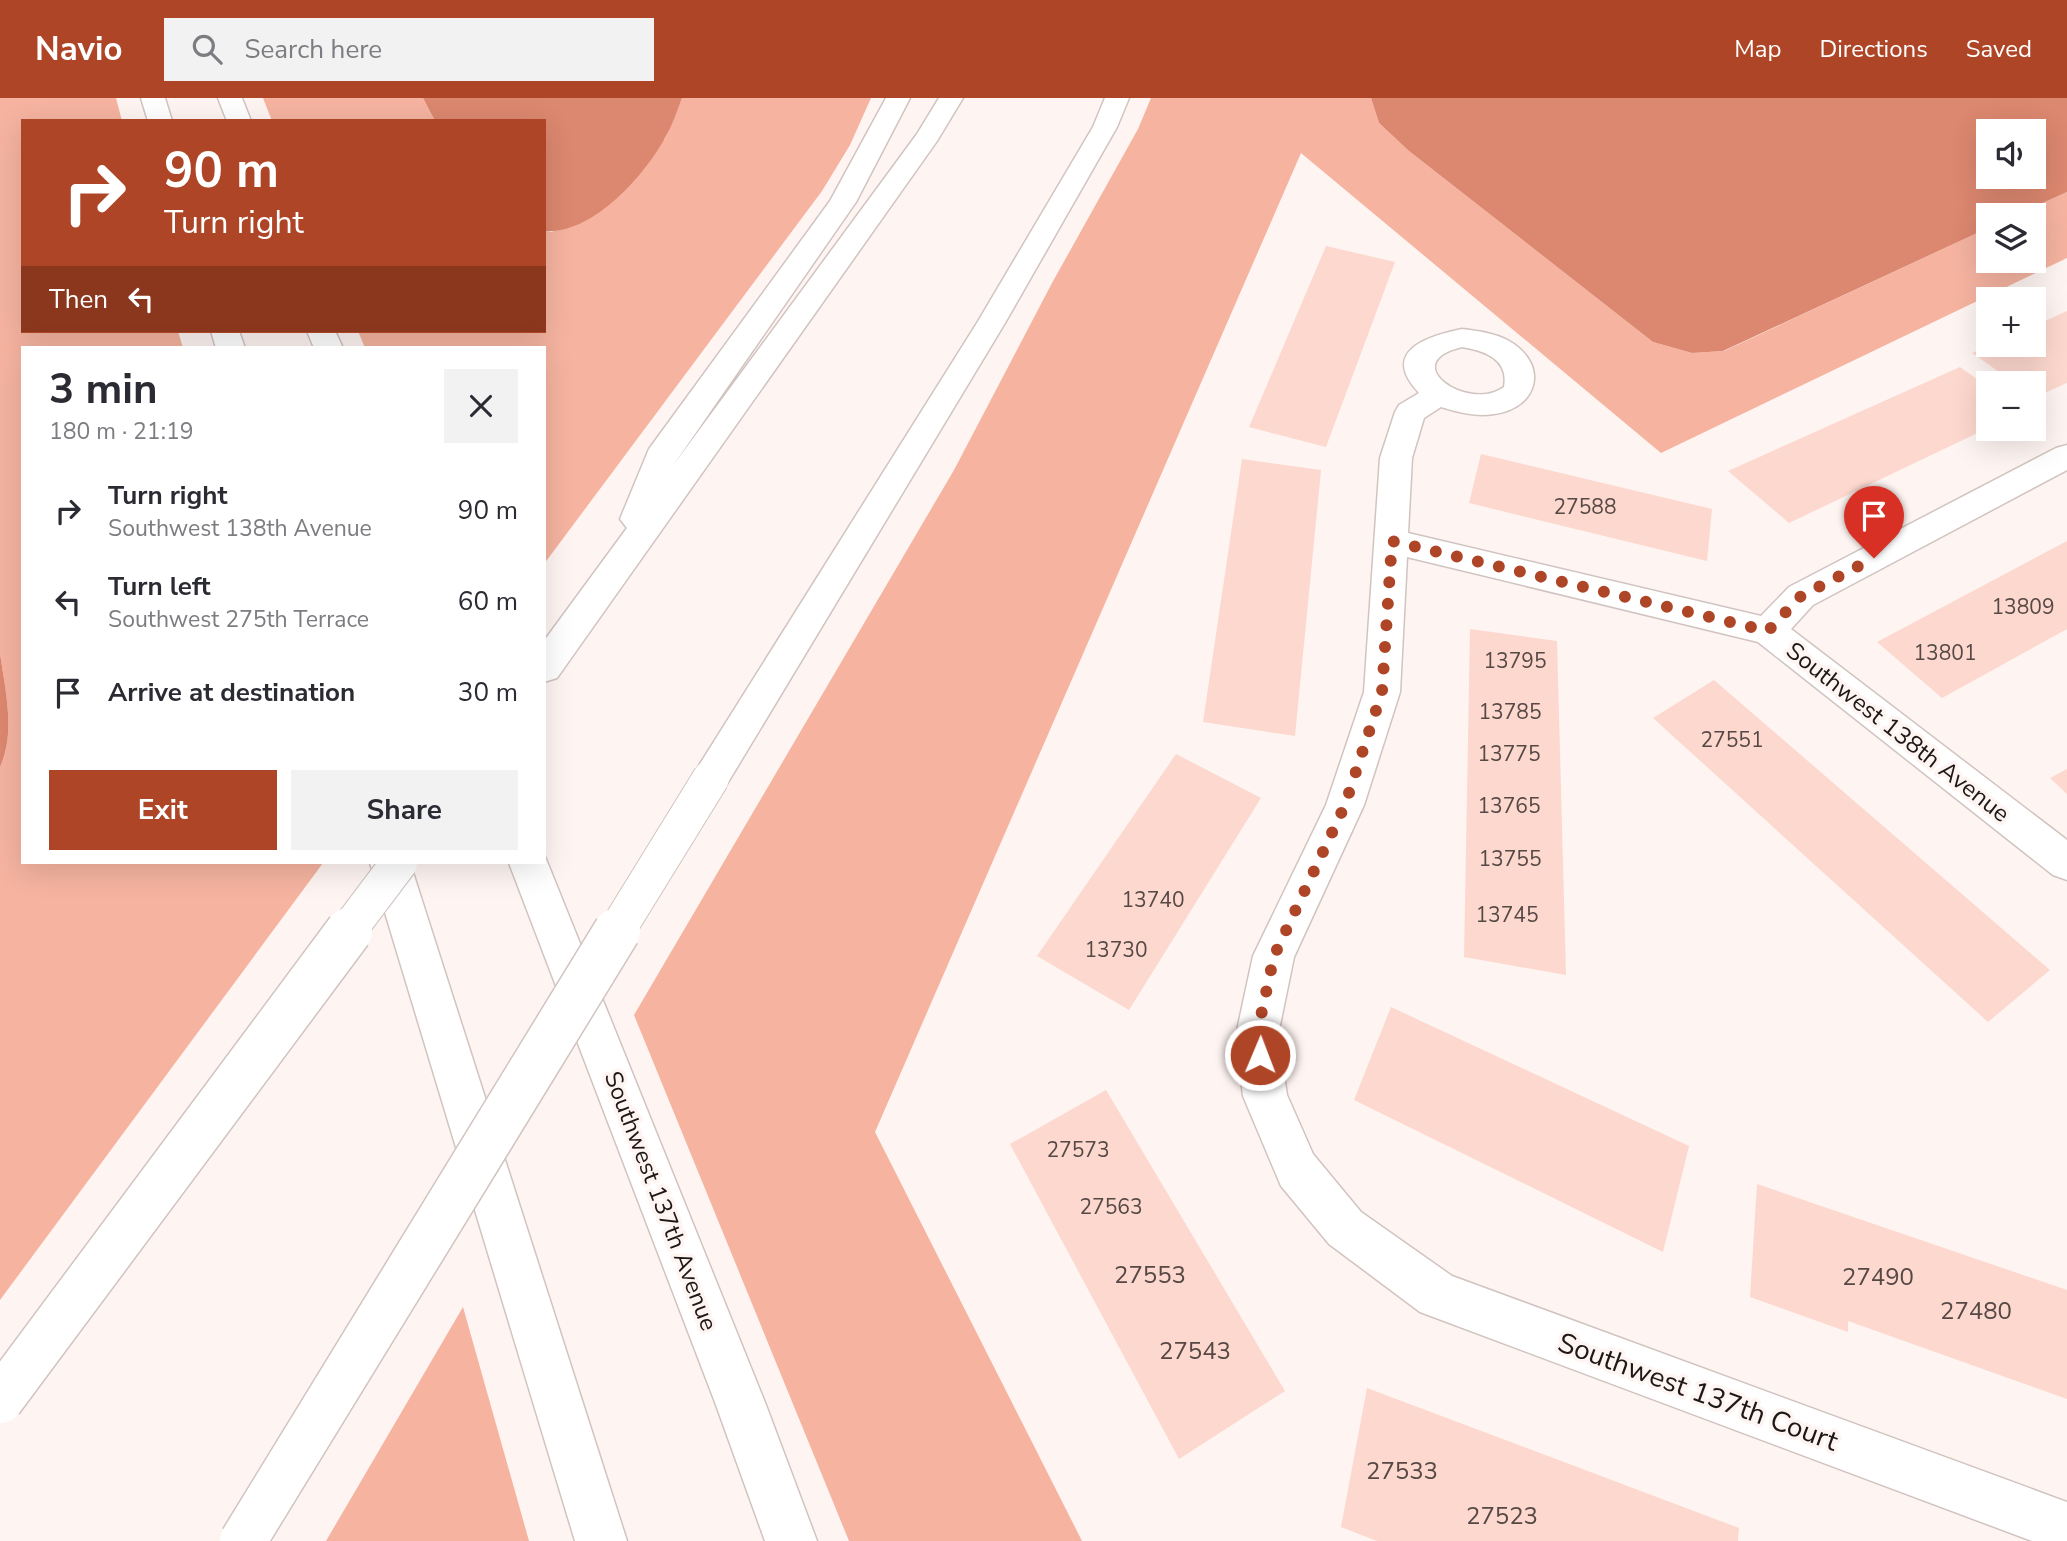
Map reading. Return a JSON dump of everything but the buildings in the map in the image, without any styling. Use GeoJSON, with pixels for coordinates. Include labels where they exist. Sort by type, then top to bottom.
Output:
{"type":"FeatureCollection","features":[{"type":"Feature","properties":{"kind":"main road"},"geometry":{"type":"LineString","coordinates":[[153,98],[159,119]]}},
{"type":"Feature","properties":{"kind":"main road"},"geometry":{"type":"LineString","coordinates":[[230,98],[238,119]]}},
{"type":"Feature","properties":{"kind":"main road"},"geometry":{"type":"LineString","coordinates":[[616,571],[660,457],[843,202],[898,98]]}},
{"type":"Feature","properties":{"kind":"main road"},"geometry":{"type":"LineString","coordinates":[[546,665],[928,136],[951,98]]}},
{"type":"Feature","properties":{"kind":"main road"},"geometry":{"type":"LineString","coordinates":[[243,1541],[991,323],[1105,127],[1117,98]]}},
{"type":"Feature","properties":{"kind":"main road","name":"Southwest 137th Court"},"geometry":{"type":"LineString","coordinates":[[1438,395],[1410,412],[1396,458],[1382,692],[1345,805],[1274,956],[1257,1034],[1265,1096],[1297,1170],[1345,1228],[1437,1295],[2067,1528]]}},
{"type":"Feature","properties":{"kind":"main road"},"geometry":{"type":"LineString","coordinates":[[1768,631],[1801,596],[2067,456]]}},
{"type":"Feature","properties":{"kind":"main road","name":"Southwest 138th Avenue"},"geometry":{"type":"LineString","coordinates":[[1392,541],[1768,631],[2067,863]]}},
{"type":"Feature","properties":{"kind":"main road"},"geometry":{"type":"LineString","coordinates":[[390,864],[600,1541]]}},
{"type":"Feature","properties":{"kind":"main road"},"geometry":{"type":"LineString","coordinates":[[0,1399],[398,864]]}},
{"type":"Feature","properties":{"kind":"main road","name":"Southwest 137th Avenue"},"geometry":{"type":"LineString","coordinates":[[529,864],[741,1405],[786,1539]]}},
{"type":"Feature","properties":{"kind":"shaded area"},"geometry":{"type":"Polygon","coordinates":[[[0,98],[116,98],[121,119],[21,119],[21,333],[179,333],[182,346],[21,346],[21,864],[322,864],[0,1300],[0,767],[5,754],[8,726],[0,653],[0,98]]]}},
{"type":"Feature","properties":{"kind":"shaded area"},"geometry":{"type":"Polygon","coordinates":[[[263,98],[423,98],[434,119],[271,119],[263,98]]]}},
{"type":"Feature","properties":{"kind":"shaded area"},"geometry":{"type":"Polygon","coordinates":[[[423,98],[682,98],[670,129],[656,153],[630,185],[598,213],[580,224],[562,230],[546,231],[546,119],[434,119],[423,98]]]}},
{"type":"Feature","properties":{"kind":"shaded area"},"geometry":{"type":"Polygon","coordinates":[[[682,98],[871,98],[850,145],[822,191],[546,561],[546,346],[364,346],[359,333],[546,333],[546,231],[552,232],[665,139],[682,98]]]}},
{"type":"Feature","properties":{"kind":"shaded area"},"geometry":{"type":"Polygon","coordinates":[[[1151,98],[1371,98],[1379,123],[1409,151],[1653,342],[1692,353],[1724,351],[1976,234],[1976,273],[2036,273],[2007,287],[1976,287],[1976,302],[1661,453],[1301,153],[875,1132],[1082,1541],[849,1541],[634,1015],[954,470],[1052,283],[1138,129],[1151,98]]]}},
{"type":"Feature","properties":{"kind":"shaded area"},"geometry":{"type":"Polygon","coordinates":[[[1371,98],[2067,98],[2067,192],[2043,203],[1976,203],[1976,234],[1723,351],[1692,353],[1653,342],[1409,151],[1379,123],[1371,98]]]}},
{"type":"Feature","properties":{"kind":"shaded area"},"geometry":{"type":"Polygon","coordinates":[[[2067,192],[2067,258],[2046,268],[2046,203],[2043,203],[2067,192]]]}},
{"type":"Feature","properties":{"kind":"shaded area"},"geometry":{"type":"Polygon","coordinates":[[[0,653],[8,725],[5,754],[0,767],[0,653]]]}},
{"type":"Feature","properties":{"kind":"shaded area"},"geometry":{"type":"Polygon","coordinates":[[[463,1307],[529,1541],[326,1541],[463,1307]]]}},
{"type":"Feature","properties":{"kind":"route"},"geometry":{"type":"LineString","coordinates":[[1260,1055],[1257,1034],[1274,956],[1345,805],[1382,692],[1392,541],[1768,631],[1801,596],[1874,558]]}}]}
